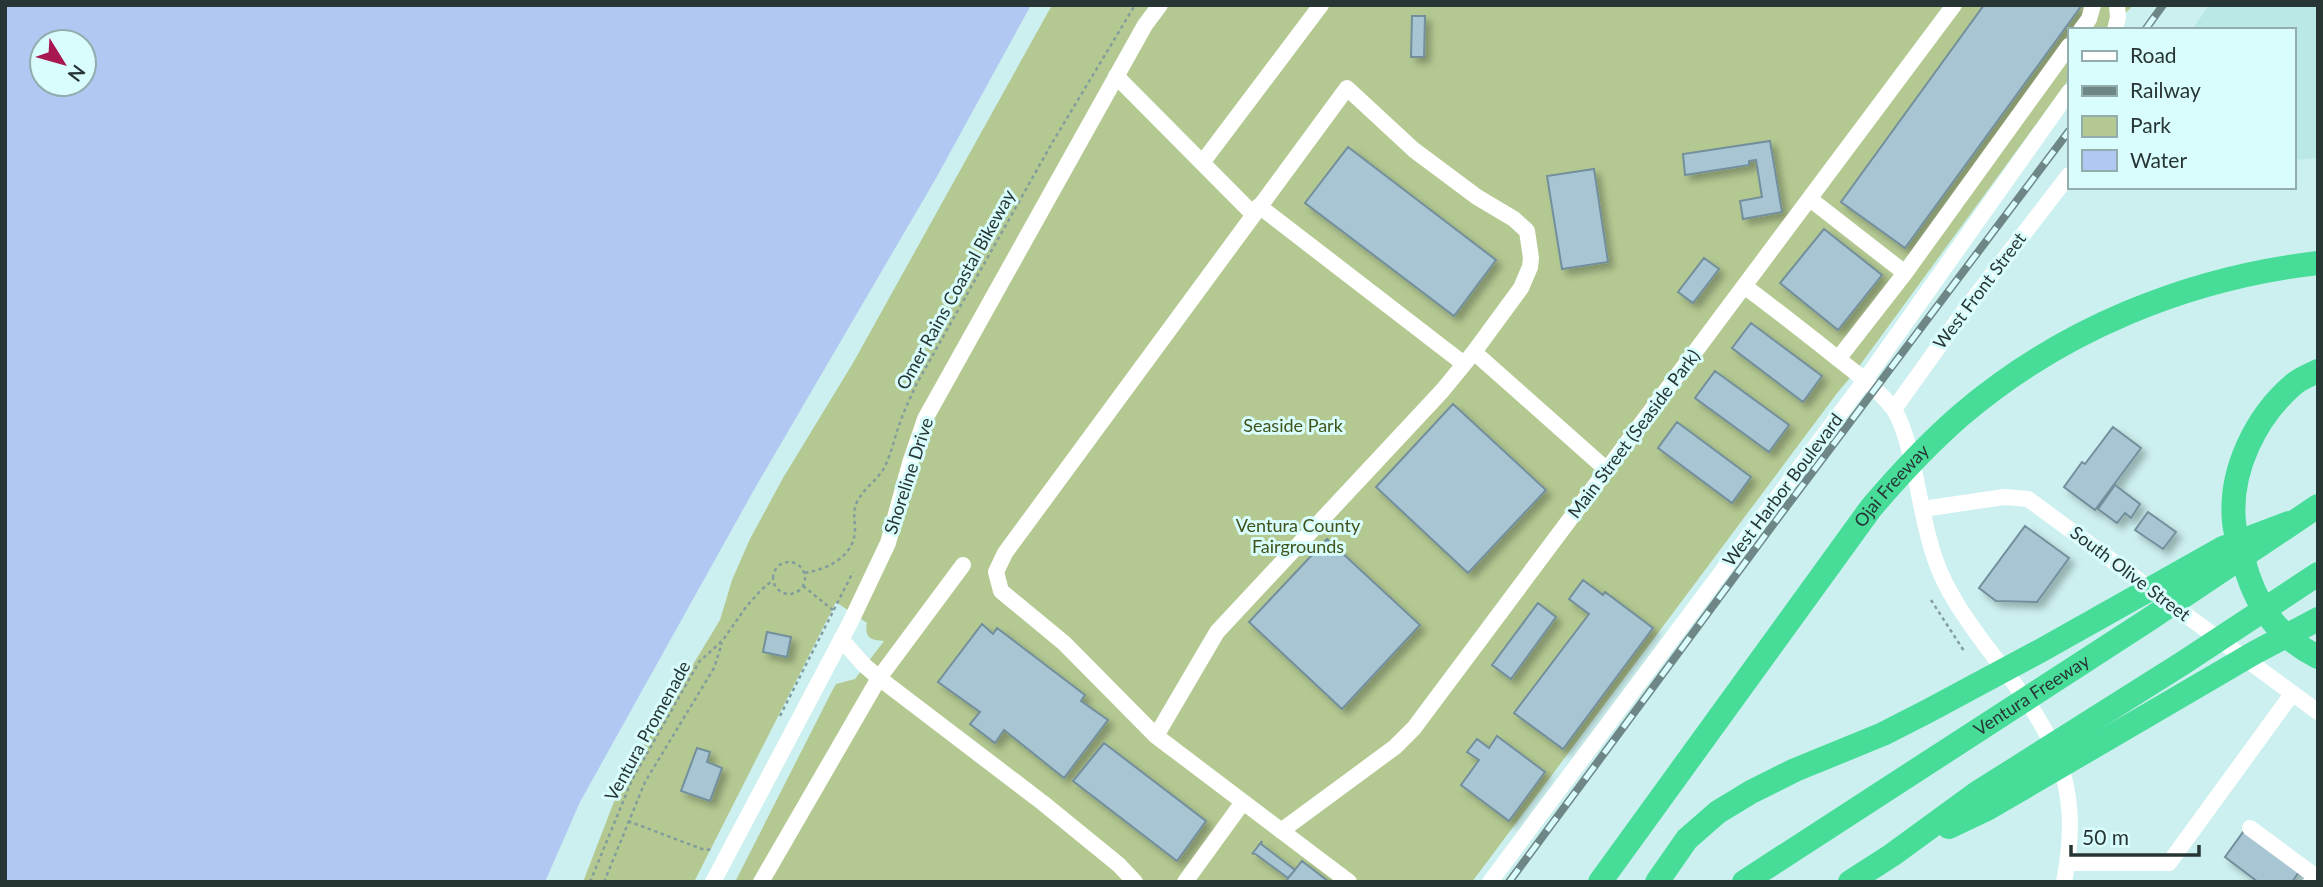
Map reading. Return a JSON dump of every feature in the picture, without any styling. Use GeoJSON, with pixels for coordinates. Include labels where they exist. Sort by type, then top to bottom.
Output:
{"type":"FeatureCollection","features":[{"type":"Feature","properties":{"kind":"highway","name":"Ojai Freeway"},"geometry":{"type":"LineString","coordinates":[[1600,882],[1871,508],[1903,470],[1937,437],[1986,396],[2051,352],[2141,307],[2222,281],[2318,263]]}},
{"type":"Feature","properties":{"kind":"highway"},"geometry":{"type":"LineString","coordinates":[[2318,371],[2295,383],[2267,414],[2246,447],[2235,486],[2234,522],[2249,583],[2272,623],[2303,649],[2318,657]]}},
{"type":"Feature","properties":{"kind":"highway","name":"Ventura Freeway"},"geometry":{"type":"LineString","coordinates":[[1744,882],[2148,620],[2318,506]]}},
{"type":"Feature","properties":{"kind":"highway"},"geometry":{"type":"LineString","coordinates":[[1657,882],[1687,839],[1718,812],[1751,792],[1795,770],[1883,734],[1928,711],[2223,548],[2289,523]]}},
{"type":"Feature","properties":{"kind":"highway"},"geometry":{"type":"LineString","coordinates":[[1982,801],[2316,575]]}},
{"type":"Feature","properties":{"kind":"highway"},"geometry":{"type":"LineString","coordinates":[[1850,882],[1982,801],[2318,618]]}},
{"type":"Feature","properties":{"kind":"street","name":"Shoreline Drive"},"geometry":{"type":"LineString","coordinates":[[713,882],[841,639],[888,543],[925,419],[1144,25],[1160,5]]}},
{"type":"Feature","properties":{"kind":"street"},"geometry":{"type":"LineString","coordinates":[[1202,163],[1321,5]]}},
{"type":"Feature","properties":{"kind":"street","name":"Main Street (Seaside Park)"},"geometry":{"type":"LineString","coordinates":[[1281,831],[1395,747],[1414,728],[1954,5]]}},
{"type":"Feature","properties":{"kind":"street"},"geometry":{"type":"LineString","coordinates":[[2082,28],[2089,19],[2093,5]]}},
{"type":"Feature","properties":{"kind":"street"},"geometry":{"type":"LineString","coordinates":[[2115,28],[2117,5]]}},
{"type":"Feature","properties":{"kind":"street"},"geometry":{"type":"LineString","coordinates":[[1838,359],[1905,272],[2068,47]]}},
{"type":"Feature","properties":{"kind":"street"},"geometry":{"type":"LineString","coordinates":[[1116,76],[1202,163],[1256,210],[1469,358],[1607,470]]}},
{"type":"Feature","properties":{"kind":"street"},"geometry":{"type":"LineString","coordinates":[[1156,736],[1217,632],[1442,391],[1521,288],[1526,277],[1531,258],[1527,231],[1514,219],[1478,197],[1414,150],[1347,88],[1005,553],[996,572],[1001,591],[1064,643],[1156,736],[1349,882]]}},
{"type":"Feature","properties":{"kind":"street","name":"West Harbor Boulevard"},"geometry":{"type":"LineString","coordinates":[[1490,882],[1871,385],[2068,93]]}},
{"type":"Feature","properties":{"kind":"street","name":"West Front Street"},"geometry":{"type":"LineString","coordinates":[[1894,409],[1965,310],[2068,176]]}},
{"type":"Feature","properties":{"kind":"street"},"geometry":{"type":"LineString","coordinates":[[1810,199],[1905,272]]}},
{"type":"Feature","properties":{"kind":"street"},"geometry":{"type":"LineString","coordinates":[[1744,286],[1871,385],[1894,409],[1911,454],[1935,559],[1951,594],[2031,705],[2057,752],[2069,799],[2071,829],[2064,882]]}},
{"type":"Feature","properties":{"kind":"street","name":"South Olive Street"},"geometry":{"type":"LineString","coordinates":[[1923,509],[2004,496],[2028,499],[2318,712]]}},
{"type":"Feature","properties":{"kind":"street"},"geometry":{"type":"LineString","coordinates":[[761,882],[879,678],[963,565]]}},
{"type":"Feature","properties":{"kind":"street"},"geometry":{"type":"LineString","coordinates":[[841,639],[879,678],[1043,803],[1119,865],[1135,882]]}},
{"type":"Feature","properties":{"kind":"street"},"geometry":{"type":"LineString","coordinates":[[2067,863],[2169,863],[2292,694]]}},
{"type":"Feature","properties":{"kind":"street"},"geometry":{"type":"LineString","coordinates":[[1185,882],[1243,802]]}},
{"type":"Feature","properties":{"kind":"street"},"geometry":{"type":"LineString","coordinates":[[2250,828],[2315,876],[2311,882]]}},
{"type":"Feature","properties":{"kind":"path","name":"Omer Rains Coastal Bikeway"},"geometry":{"type":"LineString","coordinates":[[805,573],[831,565],[850,547],[855,529],[855,505],[885,467],[916,385],[1052,143],[1135,5]]}},
{"type":"Feature","properties":{"kind":"path","name":"Ventura Promenade"},"geometry":{"type":"LineString","coordinates":[[590,882],[641,762],[699,662],[723,640],[746,607],[773,580],[776,568],[789,561],[799,564],[805,573]]}},
{"type":"Feature","properties":{"kind":"path"},"geometry":{"type":"LineString","coordinates":[[779,719],[853,572]]}},
{"type":"Feature","properties":{"kind":"path"},"geometry":{"type":"LineString","coordinates":[[773,580],[784,593],[794,593],[803,586],[805,573]]}},
{"type":"Feature","properties":{"kind":"path"},"geometry":{"type":"LineString","coordinates":[[803,586],[834,611]]}},
{"type":"Feature","properties":{"kind":"path"},"geometry":{"type":"LineString","coordinates":[[1931,600],[1964,651]]}},
{"type":"Feature","properties":{"kind":"path","name":"Ventura Promenade"},"geometry":{"type":"LineString","coordinates":[[604,882],[645,782],[714,668],[723,640]]}},
{"type":"Feature","properties":{"kind":"path"},"geometry":{"type":"LineString","coordinates":[[628,821],[710,851],[716,843]]}},
{"type":"Feature","properties":{"kind":"shaded area"},"geometry":{"type":"Polygon","coordinates":[[[2209,5],[2318,5],[2318,158],[2295,160],[2295,28],[2193,28],[2209,5]]]}},
{"type":"Feature","properties":{"kind":"green space","name":"Ventura County Fairgrounds"},"geometry":{"type":"Polygon","coordinates":[[[1052,5],[2133,5],[2107,28],[2068,28],[2068,80],[1855,372],[1472,882],[735,882],[836,684],[855,679],[884,641],[870,638],[867,623],[836,602],[694,882],[583,882],[629,770],[720,620],[732,580],[750,539],[783,478],[853,363],[1052,5]]]}},
{"type":"Feature","properties":{"kind":"water"},"geometry":{"type":"Polygon","coordinates":[[[5,5],[1031,5],[935,180],[755,488],[580,802],[545,882],[5,882],[5,5]]]}},
{"type":"Feature","properties":{"kind":"building"},"geometry":{"type":"Polygon","coordinates":[[[1984,5],[2082,5],[1905,248],[1841,202],[1984,5]]]}},
{"type":"Feature","properties":{"kind":"building"},"geometry":{"type":"Polygon","coordinates":[[[1412,16],[1425,16],[1424,57],[1411,57],[1412,16]]]}},
{"type":"Feature","properties":{"kind":"building"},"geometry":{"type":"Polygon","coordinates":[[[1770,141],[1782,212],[1743,219],[1740,201],[1762,197],[1756,160],[1749,161],[1749,165],[1685,175],[1683,154],[1770,141]]]}},
{"type":"Feature","properties":{"kind":"building"},"geometry":{"type":"Polygon","coordinates":[[[1348,147],[1496,260],[1454,316],[1305,203],[1348,147]]]}},
{"type":"Feature","properties":{"kind":"building"},"geometry":{"type":"Polygon","coordinates":[[[1594,169],[1608,262],[1562,269],[1547,176],[1594,169]]]}},
{"type":"Feature","properties":{"kind":"building"},"geometry":{"type":"Polygon","coordinates":[[[1824,229],[1882,275],[1838,330],[1780,283],[1824,229]]]}},
{"type":"Feature","properties":{"kind":"building"},"geometry":{"type":"Polygon","coordinates":[[[1704,258],[1719,269],[1693,303],[1678,292],[1704,258]]]}},
{"type":"Feature","properties":{"kind":"building"},"geometry":{"type":"Polygon","coordinates":[[[1751,323],[1822,376],[1803,402],[1732,348],[1751,323]]]}},
{"type":"Feature","properties":{"kind":"building"},"geometry":{"type":"Polygon","coordinates":[[[1715,371],[1789,425],[1769,452],[1695,398],[1715,371]]]}},
{"type":"Feature","properties":{"kind":"building"},"geometry":{"type":"Polygon","coordinates":[[[1453,404],[1546,490],[1468,573],[1376,487],[1453,404]]]}},
{"type":"Feature","properties":{"kind":"building"},"geometry":{"type":"Polygon","coordinates":[[[1677,422],[1751,477],[1732,503],[1658,448],[1677,422]]]}},
{"type":"Feature","properties":{"kind":"building"},"geometry":{"type":"Polygon","coordinates":[[[2113,427],[2141,448],[2095,510],[2064,487],[2113,427]]]}},
{"type":"Feature","properties":{"kind":"building"},"geometry":{"type":"Polygon","coordinates":[[[2115,485],[2140,504],[2131,518],[2125,513],[2117,523],[2098,509],[2115,485]]]}},
{"type":"Feature","properties":{"kind":"building"},"geometry":{"type":"Polygon","coordinates":[[[2148,512],[2176,532],[2163,549],[2135,530],[2148,512]]]}},
{"type":"Feature","properties":{"kind":"building"},"geometry":{"type":"Polygon","coordinates":[[[2025,526],[2069,558],[2037,602],[1996,601],[1979,588],[2025,526]]]}},
{"type":"Feature","properties":{"kind":"building"},"geometry":{"type":"Polygon","coordinates":[[[1327,539],[1420,625],[1342,709],[1249,622],[1327,539]]]}},
{"type":"Feature","properties":{"kind":"building"},"geometry":{"type":"Polygon","coordinates":[[[1583,580],[1603,595],[1605,592],[1653,628],[1563,749],[1514,713],[1589,614],[1569,599],[1583,580]]]}},
{"type":"Feature","properties":{"kind":"building"},"geometry":{"type":"Polygon","coordinates":[[[1538,603],[1556,617],[1511,679],[1492,665],[1538,603]]]}},
{"type":"Feature","properties":{"kind":"building"},"geometry":{"type":"Polygon","coordinates":[[[982,624],[993,634],[997,628],[1085,695],[1081,701],[1108,720],[1064,778],[1004,730],[995,743],[970,724],[980,712],[938,682],[982,624]]]}},
{"type":"Feature","properties":{"kind":"building"},"geometry":{"type":"Polygon","coordinates":[[[767,632],[791,637],[787,657],[763,652],[767,632]]]}},
{"type":"Feature","properties":{"kind":"building"},"geometry":{"type":"Polygon","coordinates":[[[1497,736],[1545,772],[1509,821],[1461,785],[1479,760],[1467,752],[1477,739],[1489,748],[1497,736]]]}},
{"type":"Feature","properties":{"kind":"building"},"geometry":{"type":"Polygon","coordinates":[[[1104,743],[1206,821],[1177,861],[1073,781],[1104,743]]]}},
{"type":"Feature","properties":{"kind":"building"},"geometry":{"type":"Polygon","coordinates":[[[697,748],[710,752],[707,762],[722,768],[710,801],[681,791],[697,748]]]}},
{"type":"Feature","properties":{"kind":"building"},"geometry":{"type":"Polygon","coordinates":[[[2246,828],[2301,869],[2292,882],[2258,882],[2225,857],[2246,828]]]}},
{"type":"Feature","properties":{"kind":"building"},"geometry":{"type":"Polygon","coordinates":[[[1262,841],[1261,844],[1295,870],[1288,878],[1252,854],[1262,841]]]}},
{"type":"Feature","properties":{"kind":"building"},"geometry":{"type":"Polygon","coordinates":[[[1302,861],[1329,882],[1286,881],[1302,861]]]}},
{"type":"Feature","properties":{"kind":"railway"},"geometry":{"type":"LineString","coordinates":[[2146,28],[2163,5]]}},
{"type":"Feature","properties":{"kind":"railway"},"geometry":{"type":"LineString","coordinates":[[1509,882],[2068,132]]}},
{"type":"Feature","properties":{"kind":"park label","name":"Seaside Park"},"geometry":{"type":"Point","coordinates":[1293,426]}}]}
